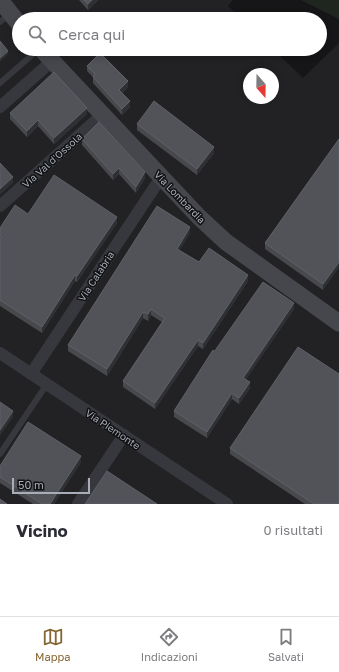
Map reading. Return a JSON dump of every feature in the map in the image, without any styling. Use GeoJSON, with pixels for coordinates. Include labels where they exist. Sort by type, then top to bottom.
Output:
{"type":"FeatureCollection","features":[{"type":"Feature","properties":{"kind":"street"},"geometry":{"type":"LineString","coordinates":[[0,0],[9,20]]}},
{"type":"Feature","properties":{"kind":"street"},"geometry":{"type":"LineString","coordinates":[[0,107],[42,56]]}},
{"type":"Feature","properties":{"kind":"street","name":"Via Lombardia"},"geometry":{"type":"LineString","coordinates":[[47,56],[199,217],[226,242],[339,323]]}},
{"type":"Feature","properties":{"kind":"street","name":"Via Val d'Ossola"},"geometry":{"type":"LineString","coordinates":[[0,206],[103,114]]}},
{"type":"Feature","properties":{"kind":"street","name":"Via Calabria"},"geometry":{"type":"LineString","coordinates":[[31,374],[156,184],[163,179]]}},
{"type":"Feature","properties":{"kind":"street","name":"Via Piemonte"},"geometry":{"type":"LineString","coordinates":[[0,353],[227,504]]}},
{"type":"Feature","properties":{"kind":"street"},"geometry":{"type":"LineString","coordinates":[[78,504],[124,435]]}},
{"type":"Feature","properties":{"kind":"lane"},"geometry":{"type":"LineString","coordinates":[[0,83],[40,56]]}},
{"type":"Feature","properties":{"kind":"lane"},"geometry":{"type":"LineString","coordinates":[[0,454],[46,384]]}},
{"type":"Feature","properties":{"kind":"shaded area"},"geometry":{"type":"Polygon","coordinates":[[[0,0],[233,0],[228,6],[234,12],[12,12],[12,56],[280,56],[303,78],[339,43],[339,504],[0,504],[0,0]]]}},
{"type":"Feature","properties":{"kind":"shaded area"},"geometry":{"type":"Polygon","coordinates":[[[301,0],[339,0],[339,19],[301,0]]]}},
{"type":"Feature","properties":{"kind":"building"},"geometry":{"type":"Polygon","coordinates":[[[84,0],[92,0],[88,4],[84,0]]]}},
{"type":"Feature","properties":{"kind":"building"},"geometry":{"type":"Polygon","coordinates":[[[0,41],[8,51],[0,58],[0,41]]]}},
{"type":"Feature","properties":{"kind":"building"},"geometry":{"type":"Polygon","coordinates":[[[97,56],[103,56],[128,81],[119,90],[130,101],[122,109],[93,77],[95,74],[87,66],[97,56]]]}},
{"type":"Feature","properties":{"kind":"building"},"geometry":{"type":"Polygon","coordinates":[[[54,72],[87,108],[54,138],[38,120],[27,131],[10,113],[54,72]]]}},
{"type":"Feature","properties":{"kind":"building"},"geometry":{"type":"Polygon","coordinates":[[[154,101],[214,147],[197,169],[137,124],[154,101]]]}},
{"type":"Feature","properties":{"kind":"building"},"geometry":{"type":"Polygon","coordinates":[[[99,122],[145,172],[136,187],[119,168],[113,174],[82,139],[99,122]]]}},
{"type":"Feature","properties":{"kind":"building"},"geometry":{"type":"Polygon","coordinates":[[[339,139],[339,262],[323,284],[265,243],[339,139]]]}},
{"type":"Feature","properties":{"kind":"building"},"geometry":{"type":"Polygon","coordinates":[[[0,163],[13,177],[0,189],[0,163]]]}},
{"type":"Feature","properties":{"kind":"building"},"geometry":{"type":"Polygon","coordinates":[[[54,175],[117,217],[77,276],[75,275],[42,327],[0,300],[0,239],[2,237],[0,235],[0,228],[15,205],[28,214],[54,175]]]}},
{"type":"Feature","properties":{"kind":"building"},"geometry":{"type":"Polygon","coordinates":[[[157,206],[190,227],[177,249],[199,262],[209,248],[248,275],[203,343],[198,340],[155,403],[123,381],[165,318],[151,309],[148,314],[143,312],[107,369],[68,345],[157,206]]]}},
{"type":"Feature","properties":{"kind":"building"},"geometry":{"type":"Polygon","coordinates":[[[263,282],[294,303],[243,378],[250,382],[239,398],[232,393],[207,432],[174,411],[213,350],[214,352],[263,282]]]}},
{"type":"Feature","properties":{"kind":"building"},"geometry":{"type":"Polygon","coordinates":[[[298,347],[339,374],[339,504],[314,504],[230,448],[298,347]]]}},
{"type":"Feature","properties":{"kind":"building"},"geometry":{"type":"Polygon","coordinates":[[[0,402],[13,411],[0,430],[0,402]]]}},
{"type":"Feature","properties":{"kind":"building"},"geometry":{"type":"Polygon","coordinates":[[[28,422],[81,456],[50,504],[42,504],[0,477],[0,466],[28,422]]]}},
{"type":"Feature","properties":{"kind":"building"},"geometry":{"type":"Polygon","coordinates":[[[107,471],[157,504],[85,504],[107,471]]]}},
{"type":"Feature","properties":{"kind":"building"},"geometry":{"type":"Polygon","coordinates":[[[0,499],[7,504],[0,504],[0,499]]]}}]}
